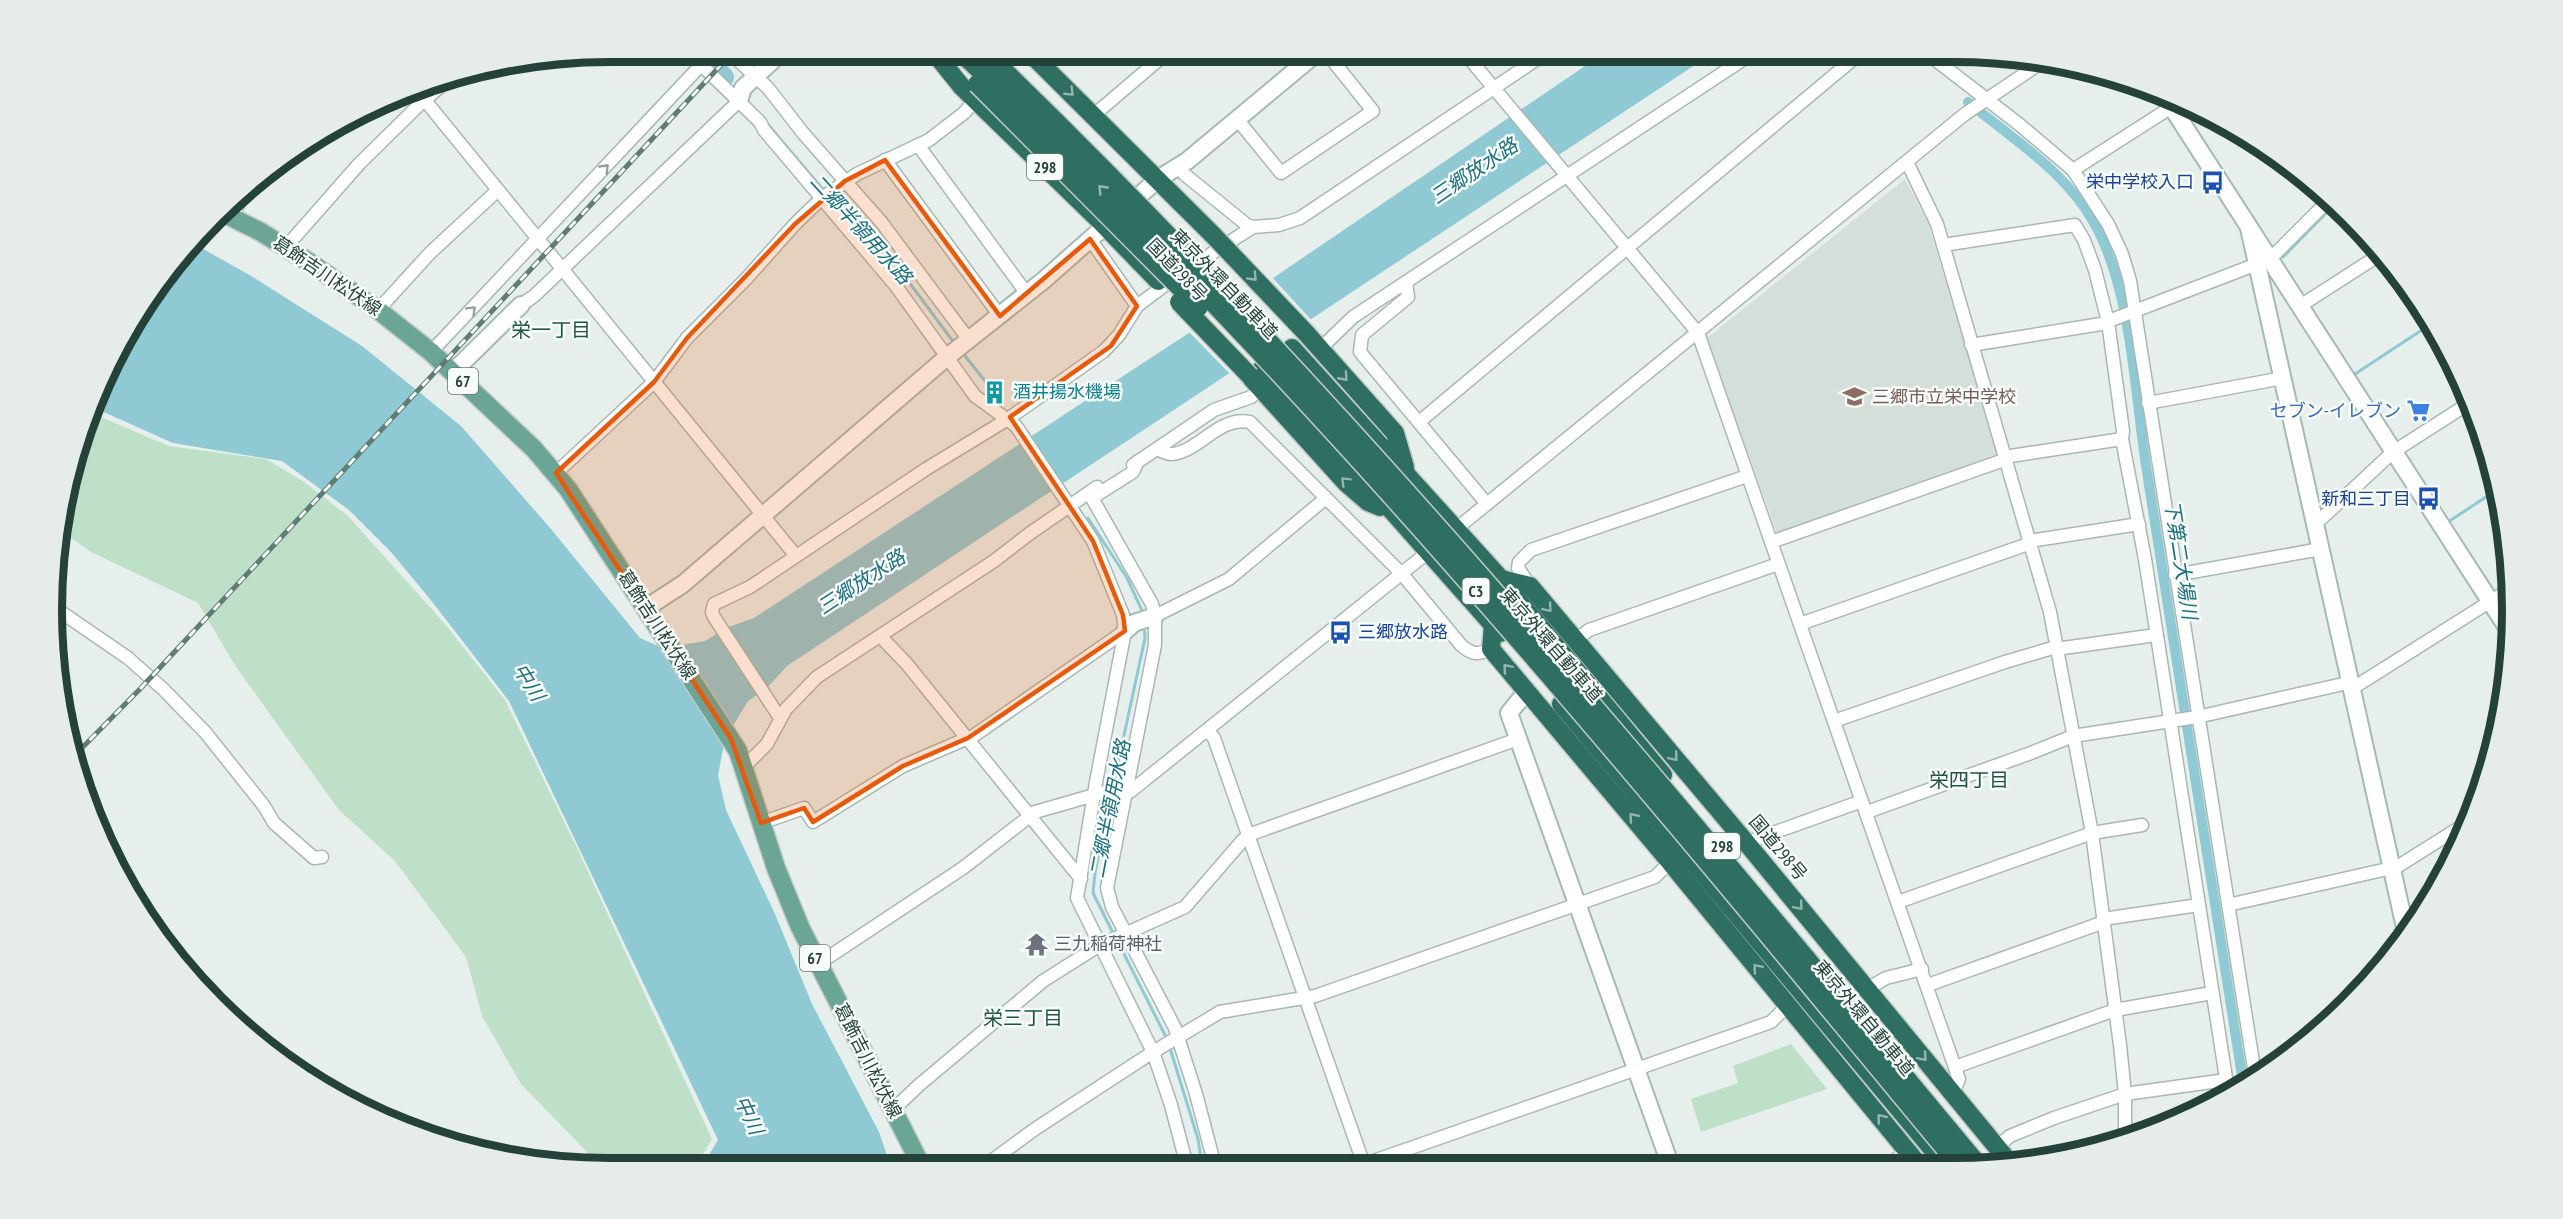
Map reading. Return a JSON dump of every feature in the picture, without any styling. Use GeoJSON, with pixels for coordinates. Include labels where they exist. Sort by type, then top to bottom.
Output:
{"type":"FeatureCollection","features":[{"type":"Feature","properties":{"kind":"highway","name":"国道298号"},"geometry":{"type":"LineString","coordinates":[[942,62],[962,87],[1262,382]]}},
{"type":"Feature","properties":{"kind":"highway","name":"国道298号"},"geometry":{"type":"LineString","coordinates":[[960,62],[1262,382],[1346,483],[1368,502],[1393,512],[1429,552],[1567,710],[1940,1158]]}},
{"type":"Feature","properties":{"kind":"highway","name":"東京外環自動車道"},"geometry":{"type":"LineString","coordinates":[[961,62],[1054,140],[1279,371],[1393,495],[1579,709],[1953,1158]]}},
{"type":"Feature","properties":{"kind":"highway","name":"東京外環自動車道"},"geometry":{"type":"LineString","coordinates":[[996,62],[1069,132],[1166,232],[1408,492],[1602,717],[1972,1157]]}},
{"type":"Feature","properties":{"kind":"highway","name":"国道298号"},"geometry":{"type":"LineString","coordinates":[[1009,62],[1078,127],[1292,348],[1501,579],[1982,1156]]}},
{"type":"Feature","properties":{"kind":"highway","name":"国道298号"},"geometry":{"type":"LineString","coordinates":[[1044,62],[1306,333],[1395,433],[1408,475]]}},
{"type":"Feature","properties":{"kind":"highway"},"geometry":{"type":"LineString","coordinates":[[1501,579],[1530,586]]}},
{"type":"Feature","properties":{"kind":"highway","name":"国道298号"},"geometry":{"type":"LineString","coordinates":[[1530,586],[1749,846],[2004,1155]]}},
{"type":"Feature","properties":{"kind":"highway"},"geometry":{"type":"LineString","coordinates":[[1493,625],[1491,649],[1670,862],[1912,1157]]}},
{"type":"Feature","properties":{"kind":"main road","name":"葛飾吉川松伏線"},"geometry":{"type":"LineString","coordinates":[[229,215],[286,247],[378,310],[453,372],[556,473],[731,739],[743,763],[761,824],[787,897],[818,964],[917,1158]]}},
{"type":"Feature","properties":{"kind":"street"},"geometry":{"type":"LineString","coordinates":[[698,62],[760,122],[764,130],[896,286],[977,399],[1012,422],[1102,558],[1106,576],[1123,615],[1125,631],[1100,793],[1077,898],[1153,1052],[1171,1105],[1185,1158]]}},
{"type":"Feature","properties":{"kind":"street"},"geometry":{"type":"LineString","coordinates":[[739,62],[768,88],[793,121],[900,247],[968,341]]}},
{"type":"Feature","properties":{"kind":"street"},"geometry":{"type":"LineString","coordinates":[[453,372],[521,305],[534,296],[739,101],[743,88],[771,62]]}},
{"type":"Feature","properties":{"kind":"street"},"geometry":{"type":"LineString","coordinates":[[1094,115],[1156,62]]}},
{"type":"Feature","properties":{"kind":"street"},"geometry":{"type":"LineString","coordinates":[[646,608],[683,584],[948,356],[1027,294],[1158,179],[1179,166],[1306,62]]}},
{"type":"Feature","properties":{"kind":"street"},"geometry":{"type":"LineString","coordinates":[[1237,119],[1281,173],[1373,111],[1334,62]]}},
{"type":"Feature","properties":{"kind":"street"},"geometry":{"type":"LineString","coordinates":[[1473,62],[1698,333],[1928,985],[1959,1079],[1950,1089]]}},
{"type":"Feature","properties":{"kind":"street"},"geometry":{"type":"LineString","coordinates":[[780,718],[712,612],[714,604],[750,587],[927,469],[1012,422],[1111,346],[1137,306],[1149,296],[1253,227],[1279,225],[1300,218],[1498,92],[1535,62]]}},
{"type":"Feature","properties":{"kind":"street"},"geometry":{"type":"LineString","coordinates":[[1304,361],[1348,321],[1563,171],[1738,62]]}},
{"type":"Feature","properties":{"kind":"street"},"geometry":{"type":"LineString","coordinates":[[1419,422],[1850,62]]}},
{"type":"Feature","properties":{"kind":"street"},"geometry":{"type":"LineString","coordinates":[[1938,62],[2073,170],[2108,224],[2122,254],[2130,281],[2175,575],[2256,1066]]}},
{"type":"Feature","properties":{"kind":"street"},"geometry":{"type":"LineString","coordinates":[[431,352],[701,65]]}},
{"type":"Feature","properties":{"kind":"street"},"geometry":{"type":"LineString","coordinates":[[818,964],[963,868],[1035,812],[1100,793],[1124,794],[1208,731],[1965,114],[2034,68]]}},
{"type":"Feature","properties":{"kind":"street"},"geometry":{"type":"LineString","coordinates":[[286,247],[359,164],[435,90]]}},
{"type":"Feature","properties":{"kind":"street"},"geometry":{"type":"LineString","coordinates":[[421,96],[796,556]]}},
{"type":"Feature","properties":{"kind":"street"},"geometry":{"type":"LineString","coordinates":[[556,473],[654,382],[687,338],[822,198],[845,181],[918,145],[949,125],[976,99]]}},
{"type":"Feature","properties":{"kind":"street"},"geometry":{"type":"LineString","coordinates":[[2073,170],[2165,104]]}},
{"type":"Feature","properties":{"kind":"street"},"geometry":{"type":"LineString","coordinates":[[2177,109],[2249,228],[2264,261],[2300,306],[2501,619]]}},
{"type":"Feature","properties":{"kind":"street"},"geometry":{"type":"LineString","coordinates":[[918,145],[1027,294]]}},
{"type":"Feature","properties":{"kind":"street"},"geometry":{"type":"LineString","coordinates":[[885,160],[1000,316]]}},
{"type":"Feature","properties":{"kind":"street"},"geometry":{"type":"LineString","coordinates":[[1907,162],[1937,224],[2050,612],[2092,833],[2125,1094],[2126,1129]]}},
{"type":"Feature","properties":{"kind":"street"},"geometry":{"type":"LineString","coordinates":[[1179,166],[1184,174],[1253,227]]}},
{"type":"Feature","properties":{"kind":"street"},"geometry":{"type":"LineString","coordinates":[[378,310],[430,254],[498,190]]}},
{"type":"Feature","properties":{"kind":"street"},"geometry":{"type":"LineString","coordinates":[[1971,345],[2108,322],[2264,261],[2323,205]]}},
{"type":"Feature","properties":{"kind":"street"},"geometry":{"type":"LineString","coordinates":[[1943,245],[2075,225],[2084,240],[2101,289],[2108,322],[2123,430],[2122,439],[2139,524],[2227,1085]]}},
{"type":"Feature","properties":{"kind":"street"},"geometry":{"type":"LineString","coordinates":[[1090,239],[1137,306]]}},
{"type":"Feature","properties":{"kind":"street"},"geometry":{"type":"LineString","coordinates":[[2300,306],[2374,258]]}},
{"type":"Feature","properties":{"kind":"street"},"geometry":{"type":"LineString","coordinates":[[2264,261],[2283,378],[2404,921]]}},
{"type":"Feature","properties":{"kind":"street"},"geometry":{"type":"LineString","coordinates":[[1406,282],[1408,297],[1362,335],[1360,352],[1487,504]]}},
{"type":"Feature","properties":{"kind":"street"},"geometry":{"type":"LineString","coordinates":[[2148,402],[2283,378]]}},
{"type":"Feature","properties":{"kind":"street"},"geometry":{"type":"LineString","coordinates":[[743,763],[750,761],[767,744],[780,718],[807,685],[994,561],[1066,501],[1138,461],[1214,410],[1251,397],[1262,382]]}},
{"type":"Feature","properties":{"kind":"street"},"geometry":{"type":"LineString","coordinates":[[2315,521],[2322,518],[2393,452],[2463,408]]}},
{"type":"Feature","properties":{"kind":"street"},"geometry":{"type":"LineString","coordinates":[[1157,449],[1171,454],[1185,449],[1237,420],[1250,422],[1402,574],[1468,652],[1482,653],[1491,649]]}},
{"type":"Feature","properties":{"kind":"street"},"geometry":{"type":"LineString","coordinates":[[1771,542],[2004,458],[2122,439]]}},
{"type":"Feature","properties":{"kind":"street"},"geometry":{"type":"LineString","coordinates":[[1138,461],[1133,472],[1092,498],[1152,604],[1155,616],[1155,645],[1124,794],[1107,888],[1108,899],[1179,1037],[1213,1158]]}},
{"type":"Feature","properties":{"kind":"street"},"geometry":{"type":"LineString","coordinates":[[1530,586],[1518,568],[1519,562],[1532,550],[1747,476]]}},
{"type":"Feature","properties":{"kind":"street"},"geometry":{"type":"LineString","coordinates":[[761,824],[804,808],[813,822],[903,766],[969,739],[1134,623],[1155,616],[1229,579],[1326,498]]}},
{"type":"Feature","properties":{"kind":"street"},"geometry":{"type":"LineString","coordinates":[[1800,624],[2030,542],[2139,524]]}},
{"type":"Feature","properties":{"kind":"street"},"geometry":{"type":"LineString","coordinates":[[2175,575],[2321,549]]}},
{"type":"Feature","properties":{"kind":"street"},"geometry":{"type":"LineString","coordinates":[[1576,640],[1589,630],[1778,564]]}},
{"type":"Feature","properties":{"kind":"street"},"geometry":{"type":"LineString","coordinates":[[1749,846],[1756,839],[1865,806],[2073,736],[2198,717],[2353,685],[2501,594]]}},
{"type":"Feature","properties":{"kind":"street"},"geometry":{"type":"LineString","coordinates":[[62,612],[128,657],[163,689],[205,732],[264,806],[274,823],[314,858],[321,857]]}},
{"type":"Feature","properties":{"kind":"street"},"geometry":{"type":"LineString","coordinates":[[1834,721],[2005,662],[2056,648],[2156,635]]}},
{"type":"Feature","properties":{"kind":"street"},"geometry":{"type":"LineString","coordinates":[[880,636],[906,663],[969,739],[1081,879]]}},
{"type":"Feature","properties":{"kind":"street"},"geometry":{"type":"LineString","coordinates":[[1527,691],[1509,713],[1668,1158]]}},
{"type":"Feature","properties":{"kind":"street"},"geometry":{"type":"LineString","coordinates":[[1208,731],[1214,738],[1361,1158]]}},
{"type":"Feature","properties":{"kind":"street"},"geometry":{"type":"LineString","coordinates":[[893,1110],[966,1044],[1043,981],[1100,945],[1185,907],[1248,836],[1518,739]]}},
{"type":"Feature","properties":{"kind":"street"},"geometry":{"type":"LineString","coordinates":[[1898,902],[2092,833],[2142,825]]}},
{"type":"Feature","properties":{"kind":"street"},"geometry":{"type":"LineString","coordinates":[[2228,905],[2392,869],[2455,830]]}},
{"type":"Feature","properties":{"kind":"street"},"geometry":{"type":"LineString","coordinates":[[995,1158],[1035,1129],[1153,1052],[1228,1009],[1305,999],[1655,877],[1670,862]]}},
{"type":"Feature","properties":{"kind":"street"},"geometry":{"type":"LineString","coordinates":[[1928,985],[2103,921],[2199,905]]}},
{"type":"Feature","properties":{"kind":"street"},"geometry":{"type":"LineString","coordinates":[[1867,989],[1886,978],[1922,969]]}},
{"type":"Feature","properties":{"kind":"street"},"geometry":{"type":"LineString","coordinates":[[1955,1067],[2115,1010],[2212,993]]}},
{"type":"Feature","properties":{"kind":"street"},"geometry":{"type":"LineString","coordinates":[[1383,1158],[1772,1022],[1788,1005]]}},
{"type":"Feature","properties":{"kind":"street"},"geometry":{"type":"LineString","coordinates":[[1997,1146],[2010,1137],[2054,1118],[2125,1094],[2226,1085]]}},
{"type":"Feature","properties":{"kind":"highlighted area"},"geometry":{"type":"Polygon","coordinates":[[[885,160],[1000,316],[1090,239],[1137,306],[1111,346],[1010,417],[1093,541],[1123,615],[1125,631],[968,738],[903,766],[813,822],[804,808],[761,823],[731,739],[556,473],[654,382],[687,338],[795,224],[845,181],[885,160]]]}},
{"type":"Feature","properties":{"kind":"shaded area","name":"三郷市立栄中学校"},"geometry":{"type":"Polygon","coordinates":[[[1905,179],[1928,223],[1998,455],[1777,533],[1707,338],[1905,179]]]}},
{"type":"Feature","properties":{"kind":"green space"},"geometry":{"type":"Polygon","coordinates":[[[97,416],[169,446],[266,459],[303,481],[348,516],[445,624],[505,700],[577,848],[712,1139],[701,1158],[589,1157],[521,1084],[482,1016],[466,957],[395,861],[339,810],[236,667],[198,603],[91,552],[67,535],[80,468],[97,416]]]}},
{"type":"Feature","properties":{"kind":"green space"},"geometry":{"type":"Polygon","coordinates":[[[1791,1044],[1827,1089],[1701,1132],[1691,1099],[1738,1083],[1733,1066],[1791,1044]]]}},
{"type":"Feature","properties":{"kind":"water","name":"中川"},"geometry":{"type":"Polygon","coordinates":[[[1591,62],[1699,62],[787,666],[767,688],[748,701],[725,739],[718,775],[726,810],[775,914],[812,1004],[879,1132],[888,1158],[707,1158],[718,1140],[509,701],[430,599],[391,552],[349,510],[282,461],[173,443],[99,410],[135,335],[154,305],[199,246],[253,277],[362,346],[461,426],[551,529],[640,638],[656,645],[682,645],[705,641],[726,628],[754,618],[1279,274],[1591,62]]]}},
{"type":"Feature","properties":{"kind":"pier"},"geometry":{"type":"Polygon","coordinates":[[[1271,276],[1314,323],[1232,376],[1188,331],[1271,276]]]}},
{"type":"Feature","properties":{"kind":"waterway","name":"二郷半領用水路"},"geometry":{"type":"LineString","coordinates":[[709,62],[724,77]]}},
{"type":"Feature","properties":{"kind":"waterway","name":"下第二大場川"},"geometry":{"type":"LineString","coordinates":[[1968,102],[2036,156],[2068,186],[2093,221],[2116,279],[2130,343],[2147,472],[2242,1075]]}},
{"type":"Feature","properties":{"kind":"waterway","name":"二郷半領用水路"},"geometry":{"type":"LineString","coordinates":[[765,121],[825,192]]}},
{"type":"Feature","properties":{"kind":"waterway","name":"二郷半領用水路"},"geometry":{"type":"LineString","coordinates":[[829,197],[843,213],[885,250],[955,344]]}},
{"type":"Feature","properties":{"kind":"waterway"},"geometry":{"type":"LineString","coordinates":[[2283,257],[2329,210]]}},
{"type":"Feature","properties":{"kind":"waterway"},"geometry":{"type":"LineString","coordinates":[[2352,376],[2424,329]]}},
{"type":"Feature","properties":{"kind":"waterway","name":"二郷半領用水路"},"geometry":{"type":"LineString","coordinates":[[961,351],[989,386]]}},
{"type":"Feature","properties":{"kind":"waterway"},"geometry":{"type":"LineString","coordinates":[[2448,522],[2489,495]]}},
{"type":"Feature","properties":{"kind":"waterway","name":"二郷半領用水路"},"geometry":{"type":"LineString","coordinates":[[1088,518],[1127,578],[1144,615]]}},
{"type":"Feature","properties":{"kind":"waterway","name":"二郷半領用水路"},"geometry":{"type":"LineString","coordinates":[[1112,791],[1145,638],[1144,624]]}},
{"type":"Feature","properties":{"kind":"waterway","name":"二郷半領用水路"},"geometry":{"type":"LineString","coordinates":[[1110,798],[1093,893],[1114,935]]}},
{"type":"Feature","properties":{"kind":"waterway","name":"二郷半領用水路"},"geometry":{"type":"LineString","coordinates":[[1117,940],[1167,1039]]}},
{"type":"Feature","properties":{"kind":"waterway","name":"二郷半領用水路"},"geometry":{"type":"LineString","coordinates":[[1169,1045],[1198,1139],[1201,1158]]}},
{"type":"Feature","properties":{"kind":"railway"},"geometry":{"type":"LineString","coordinates":[[80,750],[140,689],[724,62]]}},
{"type":"Feature","properties":{"kind":"place","name":"栄中学校入口"},"geometry":{"type":"Point","coordinates":[2212,182]}},
{"type":"Feature","properties":{"kind":"place","name":"酒井揚水機場"},"geometry":{"type":"Point","coordinates":[995,392]}},
{"type":"Feature","properties":{"kind":"place","name":"三郷市立栄中学校"},"geometry":{"type":"Point","coordinates":[1854,397]}},
{"type":"Feature","properties":{"kind":"place","name":"セブン-イレブン"},"geometry":{"type":"Point","coordinates":[2419,411]}},
{"type":"Feature","properties":{"kind":"place","name":"新和三丁目"},"geometry":{"type":"Point","coordinates":[2429,499]}},
{"type":"Feature","properties":{"kind":"place","name":"三郷放水路"},"geometry":{"type":"Point","coordinates":[1340,632]}},
{"type":"Feature","properties":{"kind":"place","name":"三九稲荷神社"},"geometry":{"type":"Point","coordinates":[1036,944]}},
{"type":"Feature","properties":{"kind":"district","name":"栄一丁目"},"geometry":{"type":"Point","coordinates":[551,330]}},
{"type":"Feature","properties":{"kind":"district","name":"栄四丁目"},"geometry":{"type":"Point","coordinates":[1969,780]}},
{"type":"Feature","properties":{"kind":"district","name":"栄三丁目"},"geometry":{"type":"Point","coordinates":[1023,1018]}}]}
